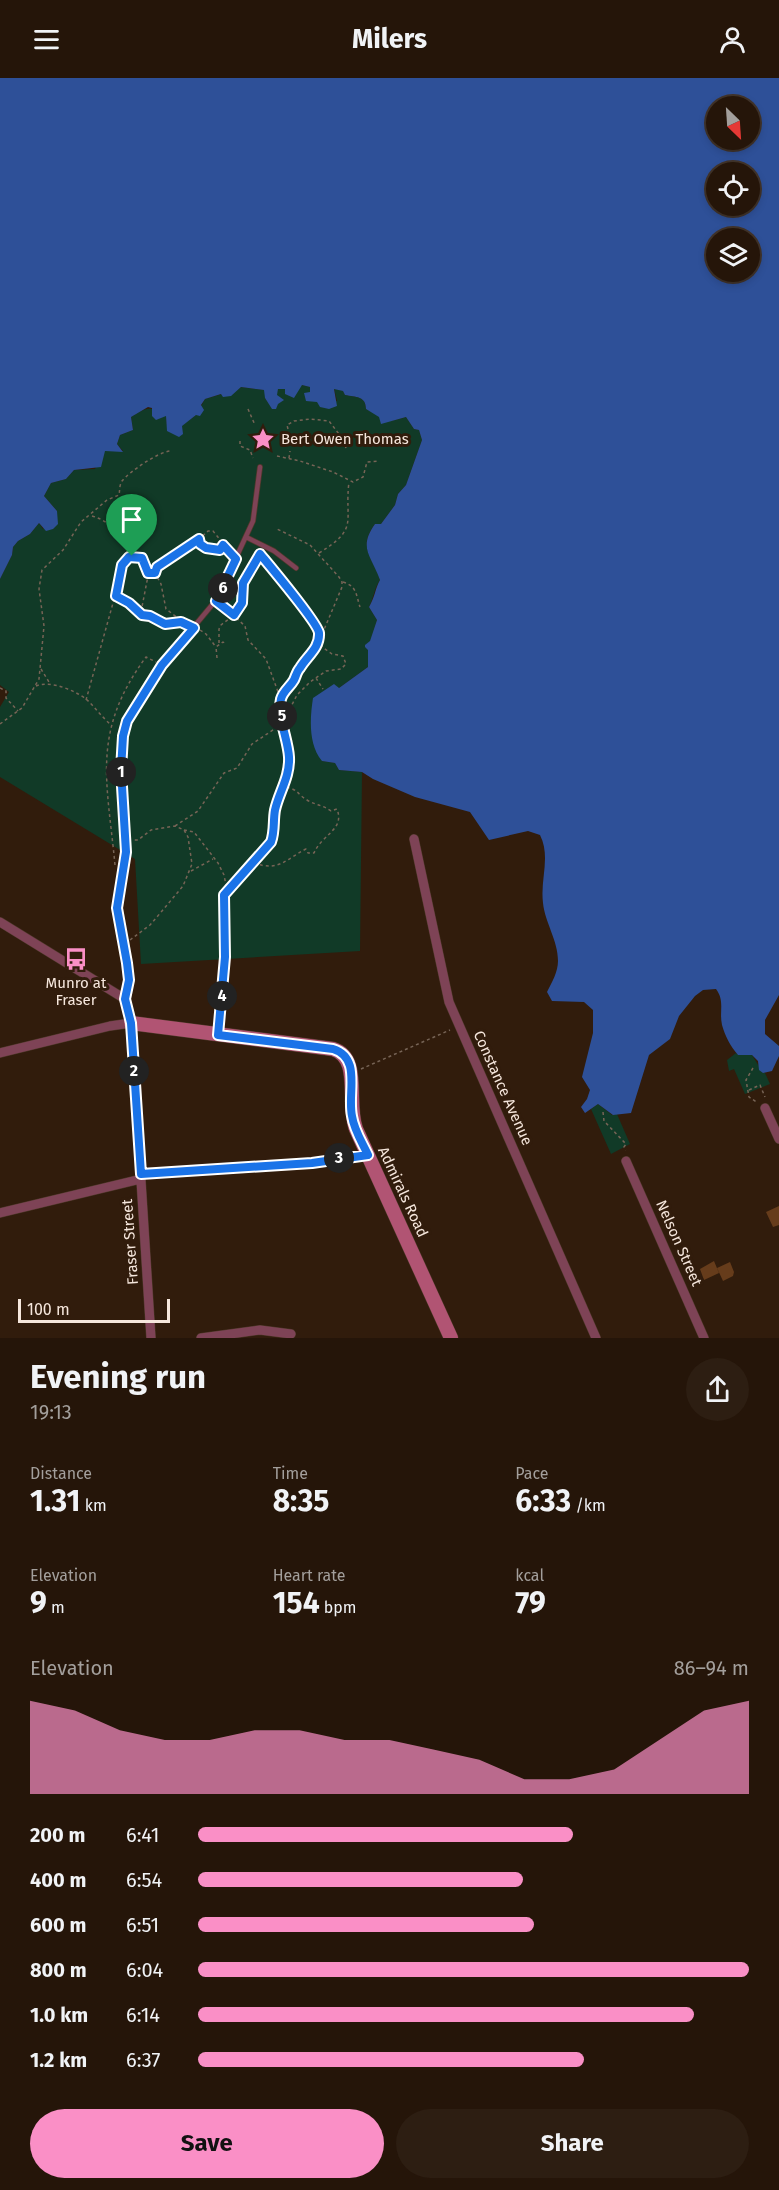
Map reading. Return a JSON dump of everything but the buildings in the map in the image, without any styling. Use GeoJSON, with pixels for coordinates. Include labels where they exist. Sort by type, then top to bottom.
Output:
{"type":"FeatureCollection","features":[{"type":"Feature","properties":{"kind":"street","name":"Constance Avenue"},"geometry":{"type":"LineString","coordinates":[[414,839],[449,1002],[596,1338]]}},
{"type":"Feature","properties":{"kind":"street"},"geometry":{"type":"LineString","coordinates":[[0,922],[125,999]]}},
{"type":"Feature","properties":{"kind":"street","name":"Fraser Street"},"geometry":{"type":"LineString","coordinates":[[125,999],[131,1023],[151,1338]]}},
{"type":"Feature","properties":{"kind":"street"},"geometry":{"type":"LineString","coordinates":[[0,1053],[131,1023],[218,1035]]}},
{"type":"Feature","properties":{"kind":"street","name":"Admirals Road"},"geometry":{"type":"LineString","coordinates":[[218,1035],[333,1049],[345,1055],[350,1062],[352,1118],[451,1338]]}},
{"type":"Feature","properties":{"kind":"street"},"geometry":{"type":"LineString","coordinates":[[765,1108],[779,1139]]}},
{"type":"Feature","properties":{"kind":"street","name":"Nelson Street"},"geometry":{"type":"LineString","coordinates":[[626,1161],[704,1338]]}},
{"type":"Feature","properties":{"kind":"street"},"geometry":{"type":"LineString","coordinates":[[0,1213],[141,1177],[312,1163]]}},
{"type":"Feature","properties":{"kind":"street"},"geometry":{"type":"LineString","coordinates":[[201,1338],[260,1330],[291,1334]]}},
{"type":"Feature","properties":{"kind":"lane","name":"Fraser Street"},"geometry":{"type":"LineString","coordinates":[[125,999],[129,980],[117,908],[124,871],[125,839],[121,770],[124,730],[133,710],[162,665],[216,601],[253,521],[260,467]]}},
{"type":"Feature","properties":{"kind":"lane"},"geometry":{"type":"LineString","coordinates":[[246,537],[274,551],[296,568]]}},
{"type":"Feature","properties":{"kind":"path"},"geometry":{"type":"LineString","coordinates":[[248,409],[255,425]]}},
{"type":"Feature","properties":{"kind":"path"},"geometry":{"type":"LineString","coordinates":[[288,429],[287,425],[294,421],[310,419],[329,421],[342,438],[346,448]]}},
{"type":"Feature","properties":{"kind":"path"},"geometry":{"type":"LineString","coordinates":[[240,441],[240,446],[250,450],[253,458]]}},
{"type":"Feature","properties":{"kind":"path"},"geometry":{"type":"LineString","coordinates":[[0,724],[28,701],[35,687],[41,665],[44,626],[39,589],[42,570],[63,550],[81,522],[108,500],[119,495],[120,483],[127,476],[155,455],[170,451]]}},
{"type":"Feature","properties":{"kind":"path"},"geometry":{"type":"LineString","coordinates":[[289,458],[290,451]]}},
{"type":"Feature","properties":{"kind":"path"},"geometry":{"type":"LineString","coordinates":[[277,456],[333,472],[356,482],[361,479],[367,462],[379,461]]}},
{"type":"Feature","properties":{"kind":"path"},"geometry":{"type":"LineString","coordinates":[[318,553],[342,537],[348,525],[350,481]]}},
{"type":"Feature","properties":{"kind":"path"},"geometry":{"type":"LineString","coordinates":[[91,516],[100,518],[122,532],[132,556]]}},
{"type":"Feature","properties":{"kind":"path"},"geometry":{"type":"LineString","coordinates":[[275,528],[310,545],[342,582],[353,586],[360,607]]}},
{"type":"Feature","properties":{"kind":"path"},"geometry":{"type":"LineString","coordinates":[[217,658],[216,647],[206,634],[181,622],[166,609],[161,584],[155,573],[157,567],[211,530],[236,559]]}},
{"type":"Feature","properties":{"kind":"path"},"geometry":{"type":"LineString","coordinates":[[199,539],[200,544],[206,548],[220,550],[223,545]]}},
{"type":"Feature","properties":{"kind":"path"},"geometry":{"type":"LineString","coordinates":[[254,547],[313,620],[319,632],[318,644]]}},
{"type":"Feature","properties":{"kind":"path"},"geometry":{"type":"LineString","coordinates":[[216,647],[219,644],[221,624],[234,615],[242,603],[243,583],[260,554]]}},
{"type":"Feature","properties":{"kind":"path"},"geometry":{"type":"LineString","coordinates":[[132,556],[142,558],[148,573],[155,573]]}},
{"type":"Feature","properties":{"kind":"path"},"geometry":{"type":"LineString","coordinates":[[86,700],[116,596],[122,565],[132,556]]}},
{"type":"Feature","properties":{"kind":"path"},"geometry":{"type":"LineString","coordinates":[[141,612],[148,576],[155,573]]}},
{"type":"Feature","properties":{"kind":"path"},"geometry":{"type":"LineString","coordinates":[[281,701],[300,666],[318,644],[336,606],[342,582]]}},
{"type":"Feature","properties":{"kind":"path"},"geometry":{"type":"LineString","coordinates":[[116,596],[141,612],[142,615],[165,624],[181,622]]}},
{"type":"Feature","properties":{"kind":"path"},"geometry":{"type":"LineString","coordinates":[[216,601],[245,626],[248,640],[266,659],[281,701],[282,724],[289,758],[284,786],[275,811],[271,842],[224,895]]}},
{"type":"Feature","properties":{"kind":"path"},"geometry":{"type":"LineString","coordinates":[[148,616],[147,619],[151,622],[154,618]]}},
{"type":"Feature","properties":{"kind":"path"},"geometry":{"type":"LineString","coordinates":[[219,644],[226,644]]}},
{"type":"Feature","properties":{"kind":"path"},"geometry":{"type":"LineString","coordinates":[[125,839],[138,840],[151,830],[176,826],[198,811],[224,772],[237,768],[252,744],[282,724],[297,695],[326,671],[341,669],[346,664],[346,658],[332,654],[318,644]]}},
{"type":"Feature","properties":{"kind":"path"},"geometry":{"type":"LineString","coordinates":[[41,665],[42,672],[50,683],[86,700],[110,724]]}},
{"type":"Feature","properties":{"kind":"path"},"geometry":{"type":"LineString","coordinates":[[316,678],[324,689]]}},
{"type":"Feature","properties":{"kind":"path"},"geometry":{"type":"LineString","coordinates":[[35,687],[50,683]]}},
{"type":"Feature","properties":{"kind":"path"},"geometry":{"type":"LineString","coordinates":[[0,688],[6,691],[6,698],[18,711]]}},
{"type":"Feature","properties":{"kind":"path"},"geometry":{"type":"LineString","coordinates":[[253,863],[267,866],[283,865],[306,849],[308,853],[314,853],[318,842],[333,831],[339,821],[337,809],[331,811],[305,799],[298,789],[284,786]]}},
{"type":"Feature","properties":{"kind":"path"},"geometry":{"type":"LineString","coordinates":[[176,826],[194,832],[224,874],[225,957],[218,1035]]}},
{"type":"Feature","properties":{"kind":"path"},"geometry":{"type":"LineString","coordinates":[[124,944],[150,925],[183,886],[190,872],[191,851],[184,830]]}},
{"type":"Feature","properties":{"kind":"path"},"geometry":{"type":"LineString","coordinates":[[190,872],[214,859]]}},
{"type":"Feature","properties":{"kind":"path"},"geometry":{"type":"LineString","coordinates":[[351,1074],[459,1026]]}},
{"type":"Feature","properties":{"kind":"path"},"geometry":{"type":"LineString","coordinates":[[753,1068],[746,1080],[749,1097],[765,1108]]}},
{"type":"Feature","properties":{"kind":"path"},"geometry":{"type":"LineString","coordinates":[[748,1091],[760,1085],[765,1096],[765,1108]]}},
{"type":"Feature","properties":{"kind":"path"},"geometry":{"type":"LineString","coordinates":[[603,1112],[604,1121],[626,1144],[624,1147]]}},
{"type":"Feature","properties":{"kind":"path"},"geometry":{"type":"LineString","coordinates":[[312,1163],[368,1155]]}},
{"type":"Feature","properties":{"kind":"green space"},"geometry":{"type":"Polygon","coordinates":[[[302,385],[310,387],[311,401],[337,401],[334,388],[343,391],[345,395],[362,399],[366,409],[391,421],[406,417],[414,429],[419,430],[422,440],[406,485],[398,494],[395,505],[381,524],[375,524],[367,540],[368,552],[380,580],[369,607],[377,620],[368,649],[368,667],[339,688],[322,761],[335,763],[339,770],[362,772],[360,951],[141,964],[135,859],[0,777],[0,707],[9,692],[0,685],[0,579],[12,555],[13,547],[18,541],[30,534],[39,523],[43,529],[57,511],[44,496],[51,483],[66,479],[74,470],[95,469],[104,451],[123,451],[117,444],[120,435],[133,430],[131,417],[145,410],[155,410],[166,415],[167,426],[181,430],[181,426],[196,415],[205,399],[222,394],[231,395],[241,387],[265,390],[265,398],[272,408],[278,389],[302,385]]]}},
{"type":"Feature","properties":{"kind":"green space"},"geometry":{"type":"Polygon","coordinates":[[[736,1053],[752,1055],[770,1084],[745,1094],[734,1069],[729,1071],[727,1060],[736,1053]]]}},
{"type":"Feature","properties":{"kind":"green space"},"geometry":{"type":"Polygon","coordinates":[[[598,1104],[612,1115],[617,1114],[630,1144],[611,1154],[591,1109],[598,1104]]]}},
{"type":"Feature","properties":{"kind":"water"},"geometry":{"type":"Polygon","coordinates":[[[0,78],[779,78],[779,995],[765,1020],[765,1034],[779,1046],[779,1056],[772,1071],[763,1073],[759,1070],[758,1061],[752,1055],[738,1055],[723,1029],[719,993],[716,989],[703,990],[695,996],[679,1016],[670,1039],[649,1055],[631,1113],[613,1115],[598,1104],[585,1113],[581,1107],[590,1090],[582,1077],[593,1033],[593,1010],[584,1002],[552,1001],[547,992],[556,973],[558,961],[556,946],[543,903],[545,852],[540,835],[528,831],[489,840],[470,812],[415,797],[362,772],[339,770],[335,763],[322,761],[317,754],[311,731],[313,698],[334,684],[339,688],[368,667],[368,650],[365,645],[370,641],[377,620],[369,607],[380,580],[368,552],[367,539],[375,524],[381,524],[395,505],[398,494],[406,485],[422,440],[419,430],[414,429],[406,417],[381,424],[379,417],[366,409],[362,399],[345,395],[343,391],[334,389],[337,406],[329,409],[320,407],[317,402],[306,401],[304,393],[310,392],[310,387],[302,385],[294,398],[285,394],[285,389],[278,389],[277,395],[284,400],[278,404],[276,409],[272,409],[265,398],[264,390],[241,387],[231,396],[223,397],[221,394],[205,399],[201,405],[204,410],[200,416],[196,415],[182,426],[183,434],[179,437],[167,431],[166,416],[156,420],[152,416],[152,408],[148,407],[131,417],[133,430],[120,435],[117,444],[123,452],[105,451],[101,467],[74,470],[66,479],[51,483],[44,496],[57,511],[58,524],[46,531],[39,523],[30,534],[18,541],[13,547],[12,555],[0,579],[0,78]]]}},
{"type":"Feature","properties":{"kind":"place","name":"Bert Owen Thomas"},"geometry":{"type":"Point","coordinates":[263,439]}},
{"type":"Feature","properties":{"kind":"place","name":"Munro at Fraser"},"geometry":{"type":"Point","coordinates":[76,959]}},
{"type":"Feature","properties":{"kind":"route"},"geometry":{"type":"LineString","coordinates":[[199,539],[200,544],[206,548],[220,550],[223,545],[236,559],[216,601],[234,615],[242,603],[243,583],[260,554],[317,626],[318,644],[300,666],[294,681],[287,688],[281,701],[282,724],[289,758],[286,781],[275,811],[274,834],[271,842],[224,895],[225,957],[218,1035],[342,1052],[351,1068],[352,1118],[368,1155],[312,1163],[141,1174],[131,1023],[125,999],[129,980],[117,908],[126,852],[121,770],[122,743],[127,721],[148,686],[162,665],[194,628],[181,622],[165,624],[150,616],[142,615],[129,603],[116,596],[122,565],[132,556],[142,558],[148,573],[155,573],[157,567],[199,539]]}}]}
